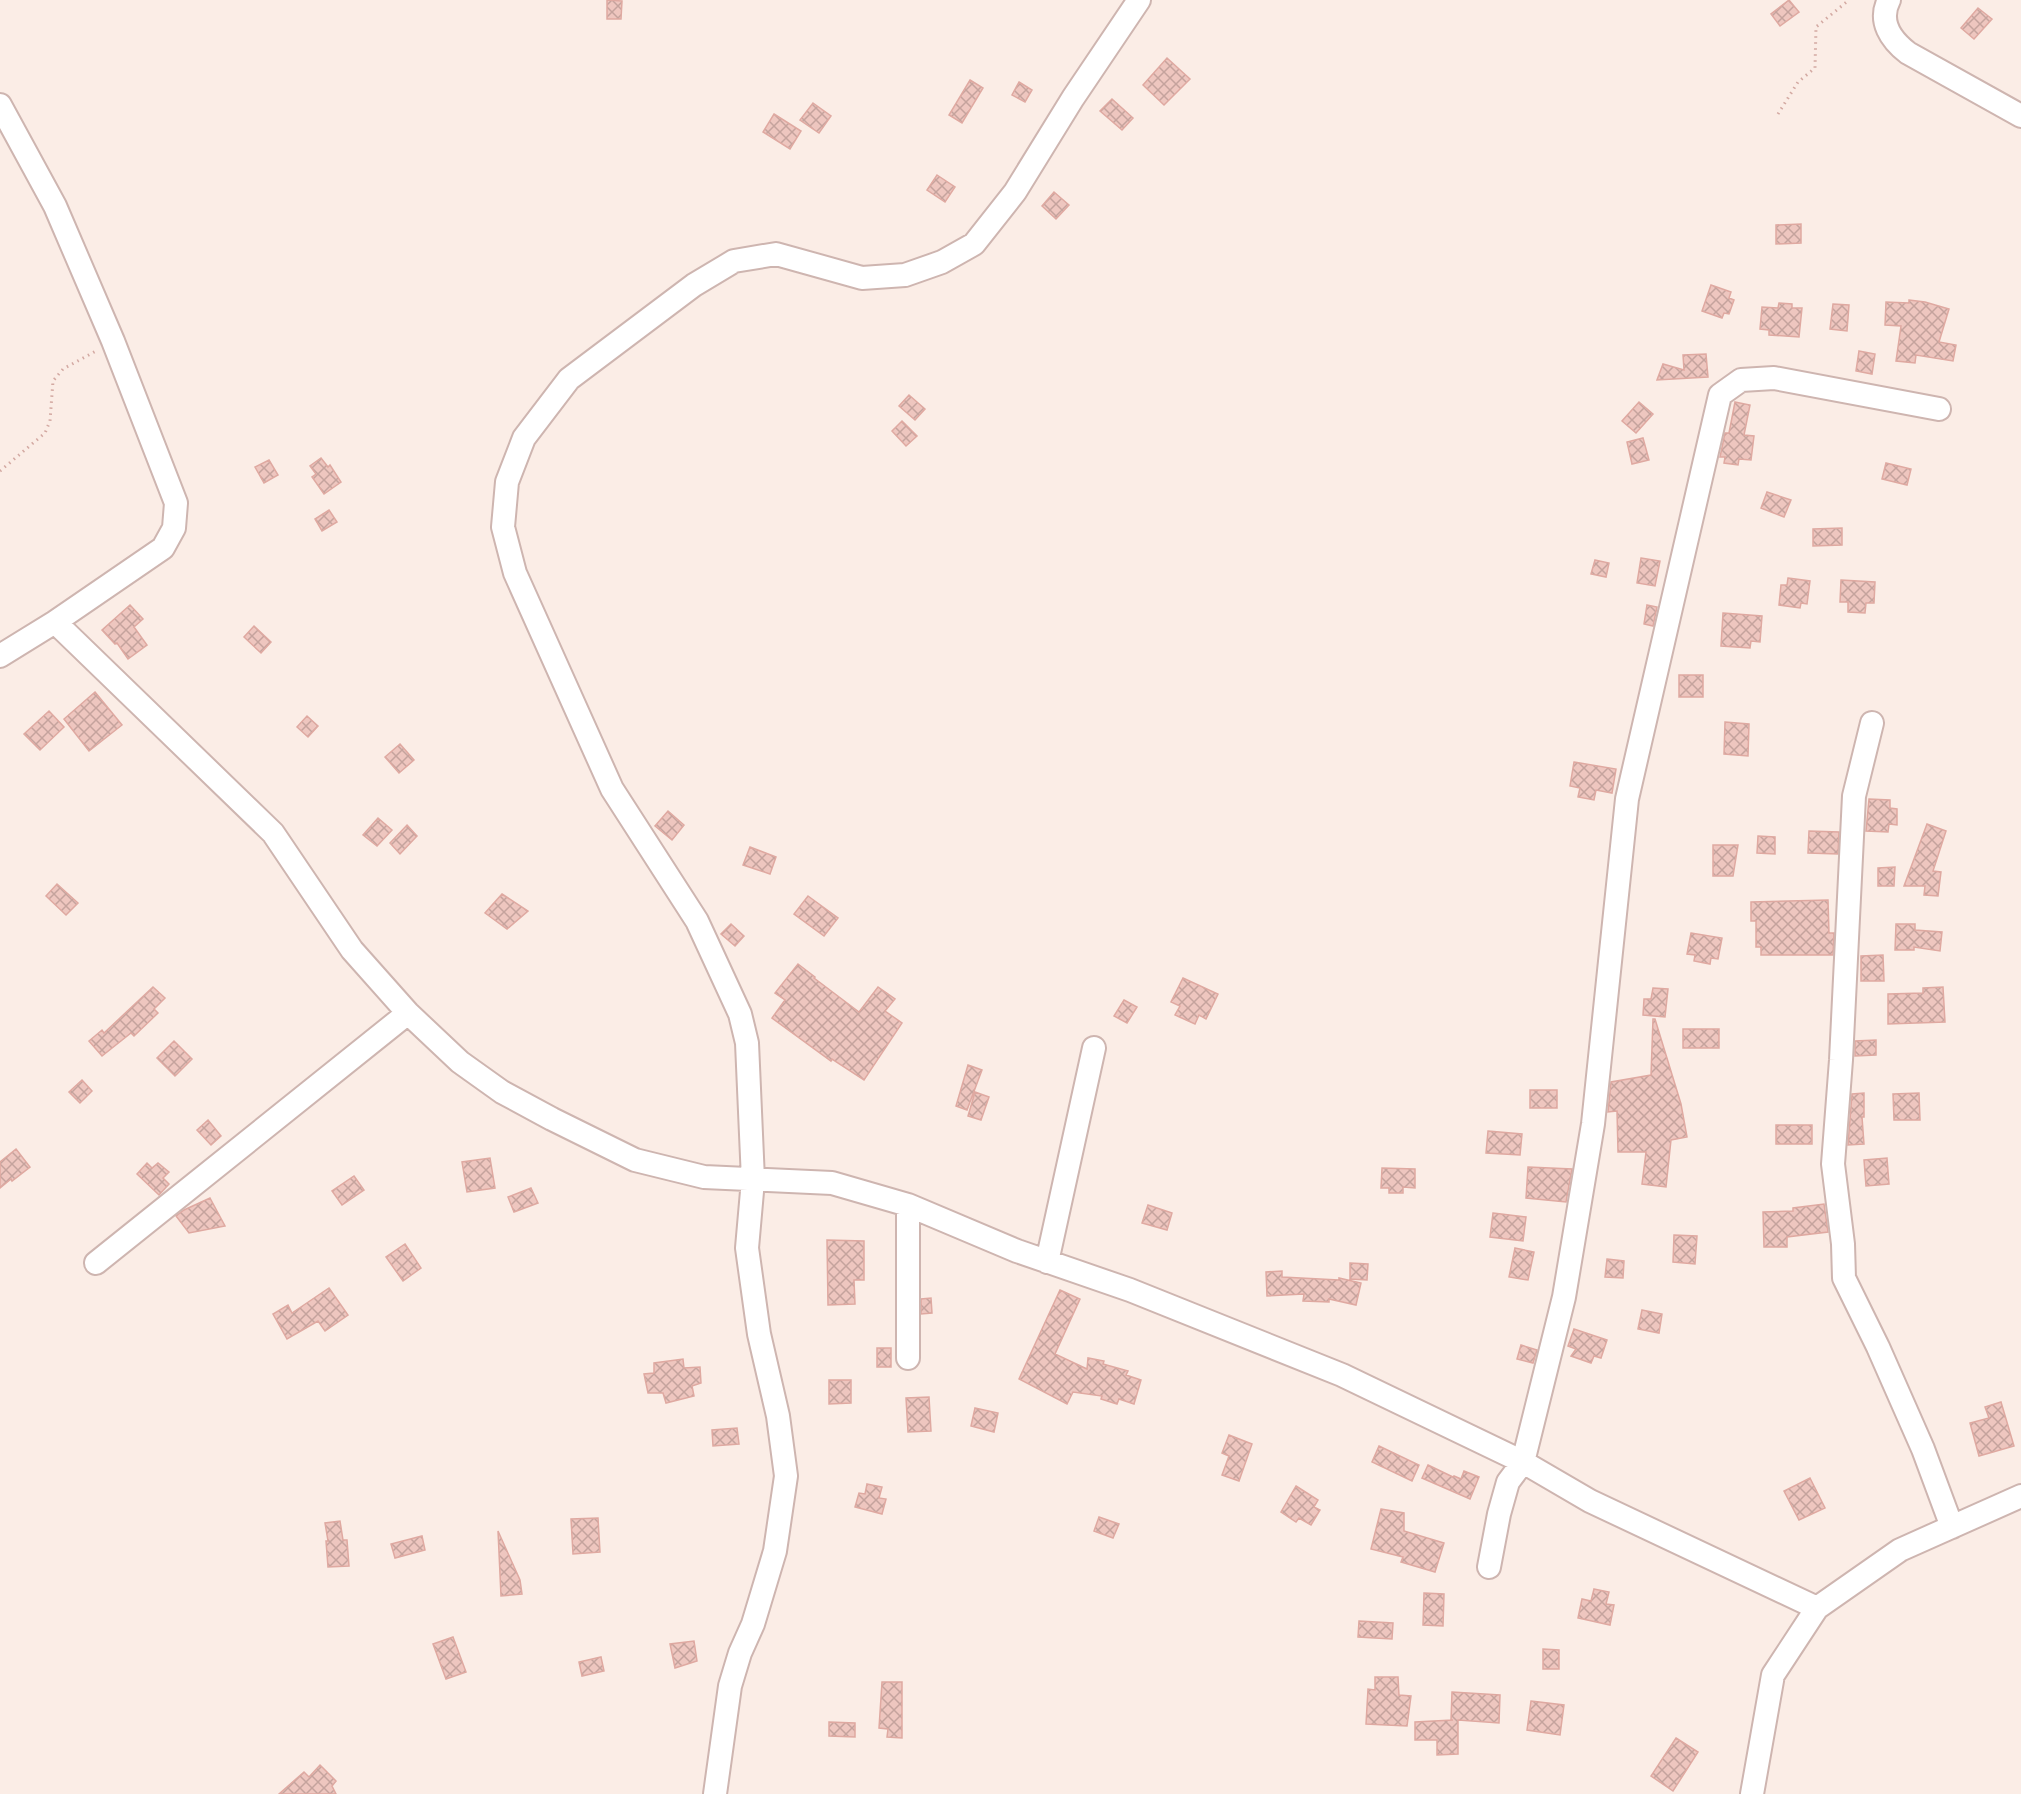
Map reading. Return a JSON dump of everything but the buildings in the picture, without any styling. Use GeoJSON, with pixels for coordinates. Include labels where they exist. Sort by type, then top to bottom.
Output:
{"type":"FeatureCollection","features":[{"type":"Feature","properties":{"kind":"street"},"geometry":{"type":"LineString","coordinates":[[715,1794],[730,1686],[740,1653],[753,1624],[775,1551],[786,1476],[778,1416],[759,1334],[747,1248],[753,1180],[747,1043],[740,1014],[696,921],[612,789],[515,573],[503,527],[507,482],[524,438],[569,379],[694,285],[734,261],[776,254],[862,278],[905,275],[942,262],[974,244],[1016,192],[1073,98],[1139,0]]}},
{"type":"Feature","properties":{"kind":"street"},"geometry":{"type":"LineString","coordinates":[[1889,0],[1886,6],[1887,30],[1897,44],[1908,53],[2021,116]]}},
{"type":"Feature","properties":{"kind":"street"},"geometry":{"type":"LineString","coordinates":[[0,105],[55,207],[113,341],[176,503],[174,528],[163,548],[55,622],[0,656]]}},
{"type":"Feature","properties":{"kind":"street"},"geometry":{"type":"LineString","coordinates":[[1489,1567],[1499,1514],[1508,1482],[1523,1462],[1564,1297],[1593,1124],[1627,799],[1720,395],[1740,380],[1774,378],[1939,409]]}},
{"type":"Feature","properties":{"kind":"street"},"geometry":{"type":"LineString","coordinates":[[55,622],[273,833],[352,950],[408,1013],[460,1062],[502,1092],[635,1160],[704,1177],[832,1182],[908,1205],[1017,1251],[1130,1290],[1342,1375],[1523,1462],[1590,1501],[1817,1608]]}},
{"type":"Feature","properties":{"kind":"street"},"geometry":{"type":"LineString","coordinates":[[1872,723],[1854,796],[1841,1060],[1833,1164],[1843,1244],[1844,1278],[1878,1347],[1923,1449],[1952,1527]]}},
{"type":"Feature","properties":{"kind":"street"},"geometry":{"type":"LineString","coordinates":[[96,1263],[408,1013]]}},
{"type":"Feature","properties":{"kind":"street"},"geometry":{"type":"LineString","coordinates":[[1047,1262],[1094,1048]]}},
{"type":"Feature","properties":{"kind":"street"},"geometry":{"type":"LineString","coordinates":[[908,1205],[908,1358]]}},
{"type":"Feature","properties":{"kind":"street"},"geometry":{"type":"LineString","coordinates":[[1752,1794],[1773,1675],[1817,1608],[1900,1550],[2021,1496]]}},
{"type":"Feature","properties":{"kind":"path"},"geometry":{"type":"LineString","coordinates":[[1778,114],[1798,82],[1815,68],[1816,27],[1849,0]]}},
{"type":"Feature","properties":{"kind":"path"},"geometry":{"type":"LineString","coordinates":[[0,471],[45,433],[50,421],[53,381],[63,369],[113,341]]}}]}
